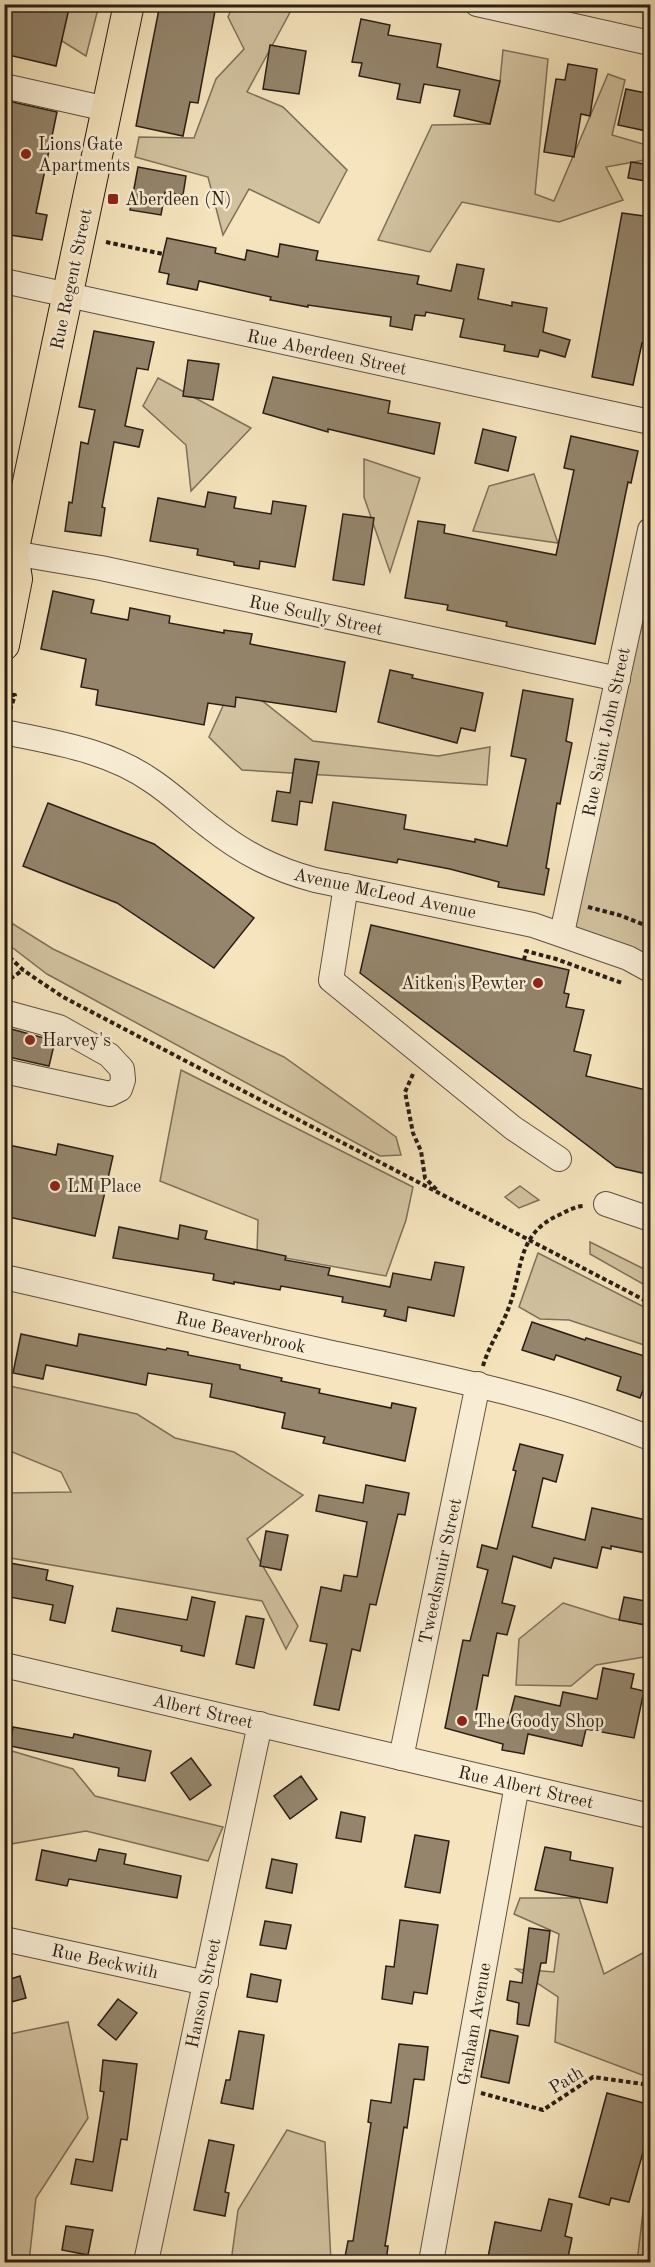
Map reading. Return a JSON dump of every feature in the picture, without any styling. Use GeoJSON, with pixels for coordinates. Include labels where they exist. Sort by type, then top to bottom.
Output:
{"type":"FeatureCollection","features":[{"type":"Feature","properties":{"kind":"main road","name":"Rue Regent Street"},"geometry":{"type":"LineString","coordinates":[[4,645],[17,579],[9,559],[129,4]]}},
{"type":"Feature","properties":{"kind":"street"},"geometry":{"type":"LineString","coordinates":[[477,4],[651,44]]}},
{"type":"Feature","properties":{"kind":"street"},"geometry":{"type":"LineString","coordinates":[[4,86],[107,109]]}},
{"type":"Feature","properties":{"kind":"street","name":"Rue Aberdeen Street"},"geometry":{"type":"LineString","coordinates":[[4,281],[651,422]]}},
{"type":"Feature","properties":{"kind":"street","name":"Rue Saint John Street"},"geometry":{"type":"LineString","coordinates":[[562,933],[651,530]]}},
{"type":"Feature","properties":{"kind":"street","name":"Rue Scully Street"},"geometry":{"type":"LineString","coordinates":[[9,559],[101,568],[618,679]]}},
{"type":"Feature","properties":{"kind":"street","name":"Avenue McLeod Avenue"},"geometry":{"type":"LineString","coordinates":[[4,732],[89,750],[120,763],[151,780],[247,853],[284,871],[533,924],[637,962],[651,970]]}},
{"type":"Feature","properties":{"kind":"street"},"geometry":{"type":"LineString","coordinates":[[346,886],[331,980],[513,1128],[559,1159]]}},
{"type":"Feature","properties":{"kind":"street"},"geometry":{"type":"LineString","coordinates":[[4,1012],[59,1027],[109,1055],[122,1069],[123,1080],[120,1089],[110,1094],[4,1071]]}},
{"type":"Feature","properties":{"kind":"street"},"geometry":{"type":"LineString","coordinates":[[606,1204],[651,1219]]}},
{"type":"Feature","properties":{"kind":"street","name":"Rue Beaverbrook"},"geometry":{"type":"LineString","coordinates":[[4,1277],[312,1348],[478,1383],[580,1413],[651,1438]]}},
{"type":"Feature","properties":{"kind":"street","name":"Tweedsmuir Street"},"geometry":{"type":"LineString","coordinates":[[401,1758],[478,1383]]}},
{"type":"Feature","properties":{"kind":"street","name":"Albert Street"},"geometry":{"type":"LineString","coordinates":[[4,1665],[401,1758]]}},
{"type":"Feature","properties":{"kind":"street","name":"Hanson Street"},"geometry":{"type":"LineString","coordinates":[[146,2262],[260,1724]]}},
{"type":"Feature","properties":{"kind":"street","name":"Rue Albert Street"},"geometry":{"type":"LineString","coordinates":[[401,1758],[651,1816]]}},
{"type":"Feature","properties":{"kind":"street","name":"Graham Avenue"},"geometry":{"type":"LineString","coordinates":[[431,2262],[517,1785]]}},
{"type":"Feature","properties":{"kind":"street","name":"Rue Beckwith"},"geometry":{"type":"LineString","coordinates":[[4,1939],[206,1983]]}},
{"type":"Feature","properties":{"kind":"path"},"geometry":{"type":"LineString","coordinates":[[106,242],[163,254]]}},
{"type":"Feature","properties":{"kind":"path"},"geometry":{"type":"LineString","coordinates":[[4,694],[15,695],[12,700]]}},
{"type":"Feature","properties":{"kind":"path"},"geometry":{"type":"LineString","coordinates":[[4,788],[4,798]]}},
{"type":"Feature","properties":{"kind":"path"},"geometry":{"type":"LineString","coordinates":[[586,906],[651,927]]}},
{"type":"Feature","properties":{"kind":"path"},"geometry":{"type":"LineString","coordinates":[[524,960],[526,951],[556,959],[622,983]]}},
{"type":"Feature","properties":{"kind":"path"},"geometry":{"type":"LineString","coordinates":[[4,952],[23,970],[63,997],[651,1303]]}},
{"type":"Feature","properties":{"kind":"path"},"geometry":{"type":"LineString","coordinates":[[4,984],[23,970]]}},
{"type":"Feature","properties":{"kind":"path"},"geometry":{"type":"LineString","coordinates":[[421,1053],[405,1092],[413,1134],[421,1151],[426,1178],[439,1192]]}},
{"type":"Feature","properties":{"kind":"path"},"geometry":{"type":"LineString","coordinates":[[478,1383],[487,1351],[507,1313],[515,1291],[528,1239],[550,1219],[568,1210],[578,1206],[606,1204]]}},
{"type":"Feature","properties":{"kind":"path","name":"Path"},"geometry":{"type":"LineString","coordinates":[[463,2088],[543,2110],[593,2077],[651,2085]]}},
{"type":"Feature","properties":{"kind":"shaded area"},"geometry":{"type":"Polygon","coordinates":[[[4,5],[99,5],[86,56],[4,5]]]}},
{"type":"Feature","properties":{"kind":"shaded area"},"geometry":{"type":"Polygon","coordinates":[[[233,5],[294,5],[247,92],[283,107],[347,170],[319,223],[249,189],[223,235],[208,177],[135,157],[139,137],[194,138],[216,79],[244,49],[228,17],[233,5]]]}},
{"type":"Feature","properties":{"kind":"shaded area"},"geometry":{"type":"Polygon","coordinates":[[[503,50],[548,59],[535,194],[554,201],[608,74],[625,80],[612,135],[650,146],[650,159],[606,167],[623,200],[559,222],[462,202],[430,252],[378,240],[432,125],[490,124],[500,81],[503,50]]]}},
{"type":"Feature","properties":{"kind":"shaded area"},"geometry":{"type":"Polygon","coordinates":[[[158,378],[251,428],[191,491],[186,445],[143,406],[158,378]]]}},
{"type":"Feature","properties":{"kind":"shaded area"},"geometry":{"type":"Polygon","coordinates":[[[364,459],[420,478],[390,572],[364,497],[364,459]]]}},
{"type":"Feature","properties":{"kind":"shaded area"},"geometry":{"type":"Polygon","coordinates":[[[534,474],[558,543],[473,531],[489,486],[534,474]]]}},
{"type":"Feature","properties":{"kind":"shaded area"},"geometry":{"type":"Polygon","coordinates":[[[650,530],[650,970],[562,933],[650,530]]]}},
{"type":"Feature","properties":{"kind":"shaded area"},"geometry":{"type":"Polygon","coordinates":[[[250,691],[313,741],[438,756],[490,747],[487,785],[242,770],[209,737],[227,697],[250,691]]]}},
{"type":"Feature","properties":{"kind":"shaded area"},"geometry":{"type":"Polygon","coordinates":[[[5,902],[11,905],[5,919],[53,949],[284,1057],[396,1137],[401,1155],[380,1156],[47,974],[4,941],[5,902]]]}},
{"type":"Feature","properties":{"kind":"shaded area"},"geometry":{"type":"Polygon","coordinates":[[[181,1070],[413,1187],[406,1220],[386,1276],[257,1253],[258,1220],[160,1181],[181,1070]]]}},
{"type":"Feature","properties":{"kind":"shaded area"},"geometry":{"type":"Polygon","coordinates":[[[520,1186],[539,1200],[519,1208],[505,1197],[520,1186]]]}},
{"type":"Feature","properties":{"kind":"shaded area"},"geometry":{"type":"Polygon","coordinates":[[[590,1242],[650,1272],[650,1288],[590,1254],[590,1242]]]}},
{"type":"Feature","properties":{"kind":"shaded area"},"geometry":{"type":"Polygon","coordinates":[[[538,1253],[650,1310],[650,1347],[569,1320],[540,1319],[519,1307],[538,1253]]]}},
{"type":"Feature","properties":{"kind":"shaded area"},"geometry":{"type":"Polygon","coordinates":[[[5,1385],[137,1414],[175,1438],[234,1452],[303,1495],[247,1539],[298,1626],[286,1649],[262,1601],[5,1557],[4,1493],[71,1492],[61,1472],[5,1449],[5,1385]]]}},
{"type":"Feature","properties":{"kind":"shaded area"},"geometry":{"type":"Polygon","coordinates":[[[563,1603],[611,1618],[650,1626],[650,1656],[596,1665],[571,1686],[516,1685],[519,1639],[563,1603]]]}},
{"type":"Feature","properties":{"kind":"shaded area"},"geometry":{"type":"Polygon","coordinates":[[[5,1749],[73,1769],[95,1796],[223,1827],[208,1861],[86,1831],[5,1845],[5,1749]]]}},
{"type":"Feature","properties":{"kind":"shaded area"},"geometry":{"type":"Polygon","coordinates":[[[520,1898],[579,1898],[604,1974],[650,1949],[650,2078],[555,2042],[558,1997],[516,1969],[554,1972],[559,1934],[514,1914],[520,1898]]]}},
{"type":"Feature","properties":{"kind":"shaded area"},"geometry":{"type":"Polygon","coordinates":[[[68,2022],[88,2118],[36,2198],[29,2262],[5,2262],[5,2192],[9,2183],[4,2123],[5,2035],[68,2022]]]}},
{"type":"Feature","properties":{"kind":"shaded area"},"geometry":{"type":"Polygon","coordinates":[[[287,2130],[325,2142],[331,2262],[231,2262],[238,2210],[287,2130]]]}},
{"type":"Feature","properties":{"kind":"shaded area"},"geometry":{"type":"Polygon","coordinates":[[[650,2207],[650,2262],[637,2262],[643,2212],[650,2207]]]}},
{"type":"Feature","properties":{"kind":"building"},"geometry":{"type":"Polygon","coordinates":[[[4,4],[70,4],[56,66],[4,54],[4,4]]]}},
{"type":"Feature","properties":{"kind":"building"},"geometry":{"type":"Polygon","coordinates":[[[160,4],[178,4],[215,11],[198,103],[190,102],[183,136],[136,126],[160,4]]]}},
{"type":"Feature","properties":{"kind":"building"},"geometry":{"type":"Polygon","coordinates":[[[361,19],[390,25],[388,35],[441,44],[437,67],[500,81],[490,124],[454,116],[460,90],[424,84],[420,103],[397,99],[400,84],[359,76],[362,63],[352,62],[361,19]]]}},
{"type":"Feature","properties":{"kind":"building"},"geometry":{"type":"Polygon","coordinates":[[[270,45],[306,51],[299,94],[263,89],[270,45]]]}},
{"type":"Feature","properties":{"kind":"building"},"geometry":{"type":"Polygon","coordinates":[[[568,64],[597,69],[590,116],[581,114],[574,157],[544,152],[556,79],[565,80],[568,64]]]}},
{"type":"Feature","properties":{"kind":"building"},"geometry":{"type":"Polygon","coordinates":[[[626,89],[651,94],[651,132],[618,125],[626,89]]]}},
{"type":"Feature","properties":{"kind":"building","name":"Lions Gate Apartments"},"geometry":{"type":"Polygon","coordinates":[[[8,101],[57,112],[36,213],[47,215],[42,240],[4,234],[4,118],[8,101]]]}},
{"type":"Feature","properties":{"kind":"building"},"geometry":{"type":"Polygon","coordinates":[[[631,162],[651,165],[651,182],[628,178],[631,162]]]}},
{"type":"Feature","properties":{"kind":"building"},"geometry":{"type":"Polygon","coordinates":[[[138,167],[186,176],[183,195],[165,192],[161,215],[130,210],[138,167]]]}},
{"type":"Feature","properties":{"kind":"building"},"geometry":{"type":"Polygon","coordinates":[[[622,213],[651,217],[651,296],[647,313],[651,313],[651,345],[642,343],[633,385],[592,377],[622,213]]]}},
{"type":"Feature","properties":{"kind":"building"},"geometry":{"type":"Polygon","coordinates":[[[167,238],[216,248],[215,253],[245,260],[247,250],[278,257],[280,244],[318,251],[316,260],[419,276],[417,284],[451,291],[457,264],[484,269],[478,299],[512,306],[512,302],[547,308],[543,332],[570,340],[565,357],[540,350],[538,357],[504,351],[505,345],[460,337],[464,319],[426,312],[425,316],[415,315],[412,330],[390,326],[391,317],[270,300],[271,297],[199,281],[197,290],[167,284],[169,274],[159,272],[167,238]]]}},
{"type":"Feature","properties":{"kind":"building"},"geometry":{"type":"Polygon","coordinates":[[[94,331],[154,342],[148,370],[137,368],[125,426],[143,430],[139,447],[114,442],[102,507],[105,508],[101,536],[65,531],[69,502],[72,503],[81,442],[88,444],[95,410],[79,407],[94,331]]]}},
{"type":"Feature","properties":{"kind":"building"},"geometry":{"type":"Polygon","coordinates":[[[188,360],[219,364],[213,400],[183,396],[188,360]]]}},
{"type":"Feature","properties":{"kind":"building"},"geometry":{"type":"Polygon","coordinates":[[[273,377],[390,401],[388,413],[440,423],[434,454],[328,429],[328,432],[263,413],[273,377]]]}},
{"type":"Feature","properties":{"kind":"building"},"geometry":{"type":"Polygon","coordinates":[[[483,429],[516,437],[508,471],[475,463],[483,429]]]}},
{"type":"Feature","properties":{"kind":"building"},"geometry":{"type":"Polygon","coordinates":[[[571,436],[638,451],[631,483],[628,482],[595,644],[506,626],[507,622],[447,610],[448,605],[405,598],[418,521],[445,525],[444,533],[556,555],[574,470],[564,468],[571,436]]]}},
{"type":"Feature","properties":{"kind":"building"},"geometry":{"type":"Polygon","coordinates":[[[208,492],[236,497],[234,508],[271,514],[273,501],[306,506],[295,567],[260,561],[259,569],[234,565],[234,562],[197,555],[198,549],[150,541],[158,498],[205,507],[208,492]]]}},
{"type":"Feature","properties":{"kind":"building"},"geometry":{"type":"Polygon","coordinates":[[[343,514],[374,518],[364,585],[333,580],[343,514]]]}},
{"type":"Feature","properties":{"kind":"building"},"geometry":{"type":"Polygon","coordinates":[[[53,591],[94,600],[91,613],[128,620],[130,608],[170,616],[169,623],[224,633],[224,630],[252,634],[250,644],[345,662],[336,712],[236,697],[235,707],[208,703],[204,725],[96,705],[98,690],[81,687],[86,659],[41,649],[53,591]]]}},
{"type":"Feature","properties":{"kind":"building"},"geometry":{"type":"Polygon","coordinates":[[[390,670],[413,675],[412,678],[483,693],[475,731],[461,728],[457,743],[378,722],[390,670]]]}},
{"type":"Feature","properties":{"kind":"building"},"geometry":{"type":"Polygon","coordinates":[[[523,690],[573,699],[566,741],[572,743],[560,804],[557,803],[544,895],[498,887],[499,882],[450,869],[398,859],[397,863],[325,850],[333,802],[406,815],[404,829],[507,846],[526,759],[511,756],[523,690]]]}},
{"type":"Feature","properties":{"kind":"building"},"geometry":{"type":"Polygon","coordinates":[[[295,759],[319,762],[312,803],[300,801],[297,825],[272,821],[277,791],[290,793],[295,759]]]}},
{"type":"Feature","properties":{"kind":"building"},"geometry":{"type":"Polygon","coordinates":[[[48,803],[154,844],[254,918],[214,968],[117,903],[23,866],[48,803]]]}},
{"type":"Feature","properties":{"kind":"building"},"geometry":{"type":"Polygon","coordinates":[[[371,925],[569,970],[564,993],[569,994],[566,1007],[584,1010],[574,1051],[591,1055],[586,1076],[651,1091],[651,1175],[616,1167],[360,973],[371,925]]]}},
{"type":"Feature","properties":{"kind":"building","name":"Harvey's"},"geometry":{"type":"Polygon","coordinates":[[[4,1027],[55,1041],[49,1066],[4,1056],[4,1027]]]}},
{"type":"Feature","properties":{"kind":"building","name":"LM Place"},"geometry":{"type":"Polygon","coordinates":[[[4,1144],[56,1155],[58,1144],[113,1156],[95,1236],[4,1216],[4,1144]]]}},
{"type":"Feature","properties":{"kind":"building"},"geometry":{"type":"Polygon","coordinates":[[[180,1225],[207,1231],[205,1239],[286,1256],[285,1260],[330,1268],[328,1275],[390,1287],[393,1273],[431,1280],[435,1262],[464,1267],[454,1316],[408,1307],[406,1321],[384,1316],[386,1310],[342,1302],[343,1297],[281,1286],[280,1290],[234,1282],[234,1284],[213,1280],[214,1274],[113,1258],[119,1227],[178,1239],[180,1225]]]}},
{"type":"Feature","properties":{"kind":"building"},"geometry":{"type":"Polygon","coordinates":[[[532,1322],[585,1340],[586,1338],[651,1358],[651,1369],[640,1398],[617,1390],[621,1377],[556,1355],[554,1360],[522,1350],[532,1322]]]}},
{"type":"Feature","properties":{"kind":"building"},"geometry":{"type":"Polygon","coordinates":[[[21,1334],[77,1346],[79,1334],[166,1350],[167,1348],[188,1352],[188,1355],[240,1365],[240,1369],[320,1389],[319,1393],[391,1408],[392,1403],[416,1408],[405,1461],[323,1443],[325,1437],[282,1428],[285,1413],[210,1397],[212,1384],[148,1373],[146,1385],[46,1365],[43,1379],[13,1373],[21,1334]]]}},
{"type":"Feature","properties":{"kind":"building"},"geometry":{"type":"Polygon","coordinates":[[[520,1444],[563,1455],[556,1482],[543,1478],[532,1527],[585,1540],[592,1508],[651,1521],[651,1554],[611,1546],[611,1549],[602,1547],[597,1568],[554,1558],[551,1568],[513,1556],[502,1603],[515,1606],[507,1635],[497,1633],[488,1676],[483,1675],[476,1712],[479,1713],[478,1717],[508,1723],[515,1696],[560,1706],[563,1692],[597,1699],[603,1668],[634,1674],[631,1688],[644,1691],[634,1738],[586,1729],[582,1746],[528,1734],[524,1754],[502,1750],[503,1744],[445,1728],[463,1640],[470,1641],[488,1570],[477,1567],[482,1545],[497,1549],[516,1471],[513,1470],[520,1444]]]}},
{"type":"Feature","properties":{"kind":"building"},"geometry":{"type":"Polygon","coordinates":[[[366,1485],[409,1493],[405,1515],[398,1514],[376,1605],[370,1604],[360,1651],[352,1649],[339,1710],[314,1705],[327,1644],[310,1641],[321,1587],[341,1591],[344,1575],[357,1577],[367,1522],[316,1511],[319,1495],[363,1503],[366,1485]]]}},
{"type":"Feature","properties":{"kind":"building"},"geometry":{"type":"Polygon","coordinates":[[[266,1531],[288,1535],[281,1570],[260,1566],[266,1531]]]}},
{"type":"Feature","properties":{"kind":"building"},"geometry":{"type":"Polygon","coordinates":[[[10,1563],[48,1570],[46,1580],[73,1586],[65,1623],[50,1620],[53,1605],[4,1596],[10,1563]]]}},
{"type":"Feature","properties":{"kind":"building"},"geometry":{"type":"Polygon","coordinates":[[[192,1597],[215,1602],[204,1656],[181,1651],[182,1646],[112,1631],[117,1608],[187,1620],[192,1597]]]}},
{"type":"Feature","properties":{"kind":"building"},"geometry":{"type":"Polygon","coordinates":[[[624,1597],[651,1602],[651,1626],[619,1620],[624,1597]]]}},
{"type":"Feature","properties":{"kind":"building"},"geometry":{"type":"Polygon","coordinates":[[[246,1616],[264,1619],[254,1668],[236,1664],[246,1616]]]}},
{"type":"Feature","properties":{"kind":"building"},"geometry":{"type":"Polygon","coordinates":[[[13,1727],[73,1738],[74,1734],[151,1751],[145,1781],[118,1776],[119,1768],[10,1746],[13,1727]]]}},
{"type":"Feature","properties":{"kind":"building"},"geometry":{"type":"Polygon","coordinates":[[[191,1758],[211,1785],[190,1800],[171,1773],[191,1758]]]}},
{"type":"Feature","properties":{"kind":"building"},"geometry":{"type":"Polygon","coordinates":[[[301,1776],[317,1799],[290,1819],[274,1796],[301,1776]]]}},
{"type":"Feature","properties":{"kind":"building"},"geometry":{"type":"Polygon","coordinates":[[[341,1812],[365,1817],[361,1842],[336,1838],[341,1812]]]}},
{"type":"Feature","properties":{"kind":"building"},"geometry":{"type":"Polygon","coordinates":[[[415,1835],[449,1841],[440,1893],[405,1887],[415,1835]]]}},
{"type":"Feature","properties":{"kind":"building"},"geometry":{"type":"Polygon","coordinates":[[[545,1847],[571,1852],[570,1860],[613,1868],[607,1903],[535,1890],[545,1847]]]}},
{"type":"Feature","properties":{"kind":"building"},"geometry":{"type":"Polygon","coordinates":[[[99,1849],[126,1854],[124,1864],[181,1876],[177,1898],[69,1879],[67,1886],[36,1880],[42,1850],[96,1861],[99,1849]]]}},
{"type":"Feature","properties":{"kind":"building"},"geometry":{"type":"Polygon","coordinates":[[[272,1859],[297,1864],[292,1893],[266,1888],[272,1859]]]}},
{"type":"Feature","properties":{"kind":"building"},"geometry":{"type":"Polygon","coordinates":[[[400,1920],[438,1925],[427,1994],[414,1992],[412,2004],[382,1999],[386,1966],[394,1967],[400,1920]]]}},
{"type":"Feature","properties":{"kind":"building"},"geometry":{"type":"Polygon","coordinates":[[[265,1921],[291,1925],[286,1949],[260,1945],[265,1921]]]}},
{"type":"Feature","properties":{"kind":"building"},"geometry":{"type":"Polygon","coordinates":[[[529,1928],[550,1931],[546,1963],[541,1963],[529,2026],[517,2024],[519,2003],[507,2000],[510,1981],[522,1983],[529,1928]]]}},
{"type":"Feature","properties":{"kind":"building"},"geometry":{"type":"Polygon","coordinates":[[[251,1974],[281,1980],[277,2002],[247,1997],[251,1974]]]}},
{"type":"Feature","properties":{"kind":"building"},"geometry":{"type":"Polygon","coordinates":[[[20,1976],[26,1998],[4,2004],[4,1981],[20,1976]]]}},
{"type":"Feature","properties":{"kind":"building"},"geometry":{"type":"Polygon","coordinates":[[[118,1999],[137,2013],[116,2040],[98,2025],[118,1999]]]}},
{"type":"Feature","properties":{"kind":"building"},"geometry":{"type":"Polygon","coordinates":[[[490,2030],[518,2036],[509,2083],[481,2077],[490,2030]]]}},
{"type":"Feature","properties":{"kind":"building"},"geometry":{"type":"Polygon","coordinates":[[[239,2031],[264,2035],[253,2109],[221,2103],[226,2080],[230,2080],[239,2031]]]}},
{"type":"Feature","properties":{"kind":"building"},"geometry":{"type":"Polygon","coordinates":[[[399,2044],[428,2047],[424,2080],[414,2079],[407,2128],[404,2127],[385,2246],[388,2246],[386,2262],[344,2262],[348,2241],[353,2241],[371,2123],[368,2122],[371,2100],[391,2103],[399,2044]]]}},
{"type":"Feature","properties":{"kind":"building"},"geometry":{"type":"Polygon","coordinates":[[[103,2060],[137,2064],[127,2140],[121,2139],[112,2191],[71,2184],[76,2159],[93,2162],[104,2092],[100,2091],[103,2060]]]}},
{"type":"Feature","properties":{"kind":"building"},"geometry":{"type":"Polygon","coordinates":[[[607,2093],[651,2105],[651,2124],[629,2202],[611,2198],[609,2205],[579,2197],[607,2093]]]}},
{"type":"Feature","properties":{"kind":"building"},"geometry":{"type":"Polygon","coordinates":[[[209,2140],[234,2145],[225,2192],[229,2193],[225,2216],[194,2210],[209,2140]]]}},
{"type":"Feature","properties":{"kind":"building"},"geometry":{"type":"Polygon","coordinates":[[[549,2199],[572,2204],[565,2236],[572,2238],[567,2262],[487,2262],[495,2222],[541,2231],[549,2199]]]}},
{"type":"Feature","properties":{"kind":"building"},"geometry":{"type":"Polygon","coordinates":[[[66,2226],[93,2230],[88,2255],[62,2250],[66,2226]]]}},
{"type":"Feature","properties":{"kind":"place","name":"Lions Gate Apartments"},"geometry":{"type":"Point","coordinates":[26,154]}},
{"type":"Feature","properties":{"kind":"place","name":"Aberdeen (N)"},"geometry":{"type":"Point","coordinates":[113,199]}},
{"type":"Feature","properties":{"kind":"place","name":"Aitken's Pewter"},"geometry":{"type":"Point","coordinates":[538,983]}},
{"type":"Feature","properties":{"kind":"place","name":"Harvey's"},"geometry":{"type":"Point","coordinates":[30,1040]}},
{"type":"Feature","properties":{"kind":"place","name":"LM Place"},"geometry":{"type":"Point","coordinates":[55,1186]}},
{"type":"Feature","properties":{"kind":"place","name":"The Goody Shop"},"geometry":{"type":"Point","coordinates":[462,1721]}}]}
